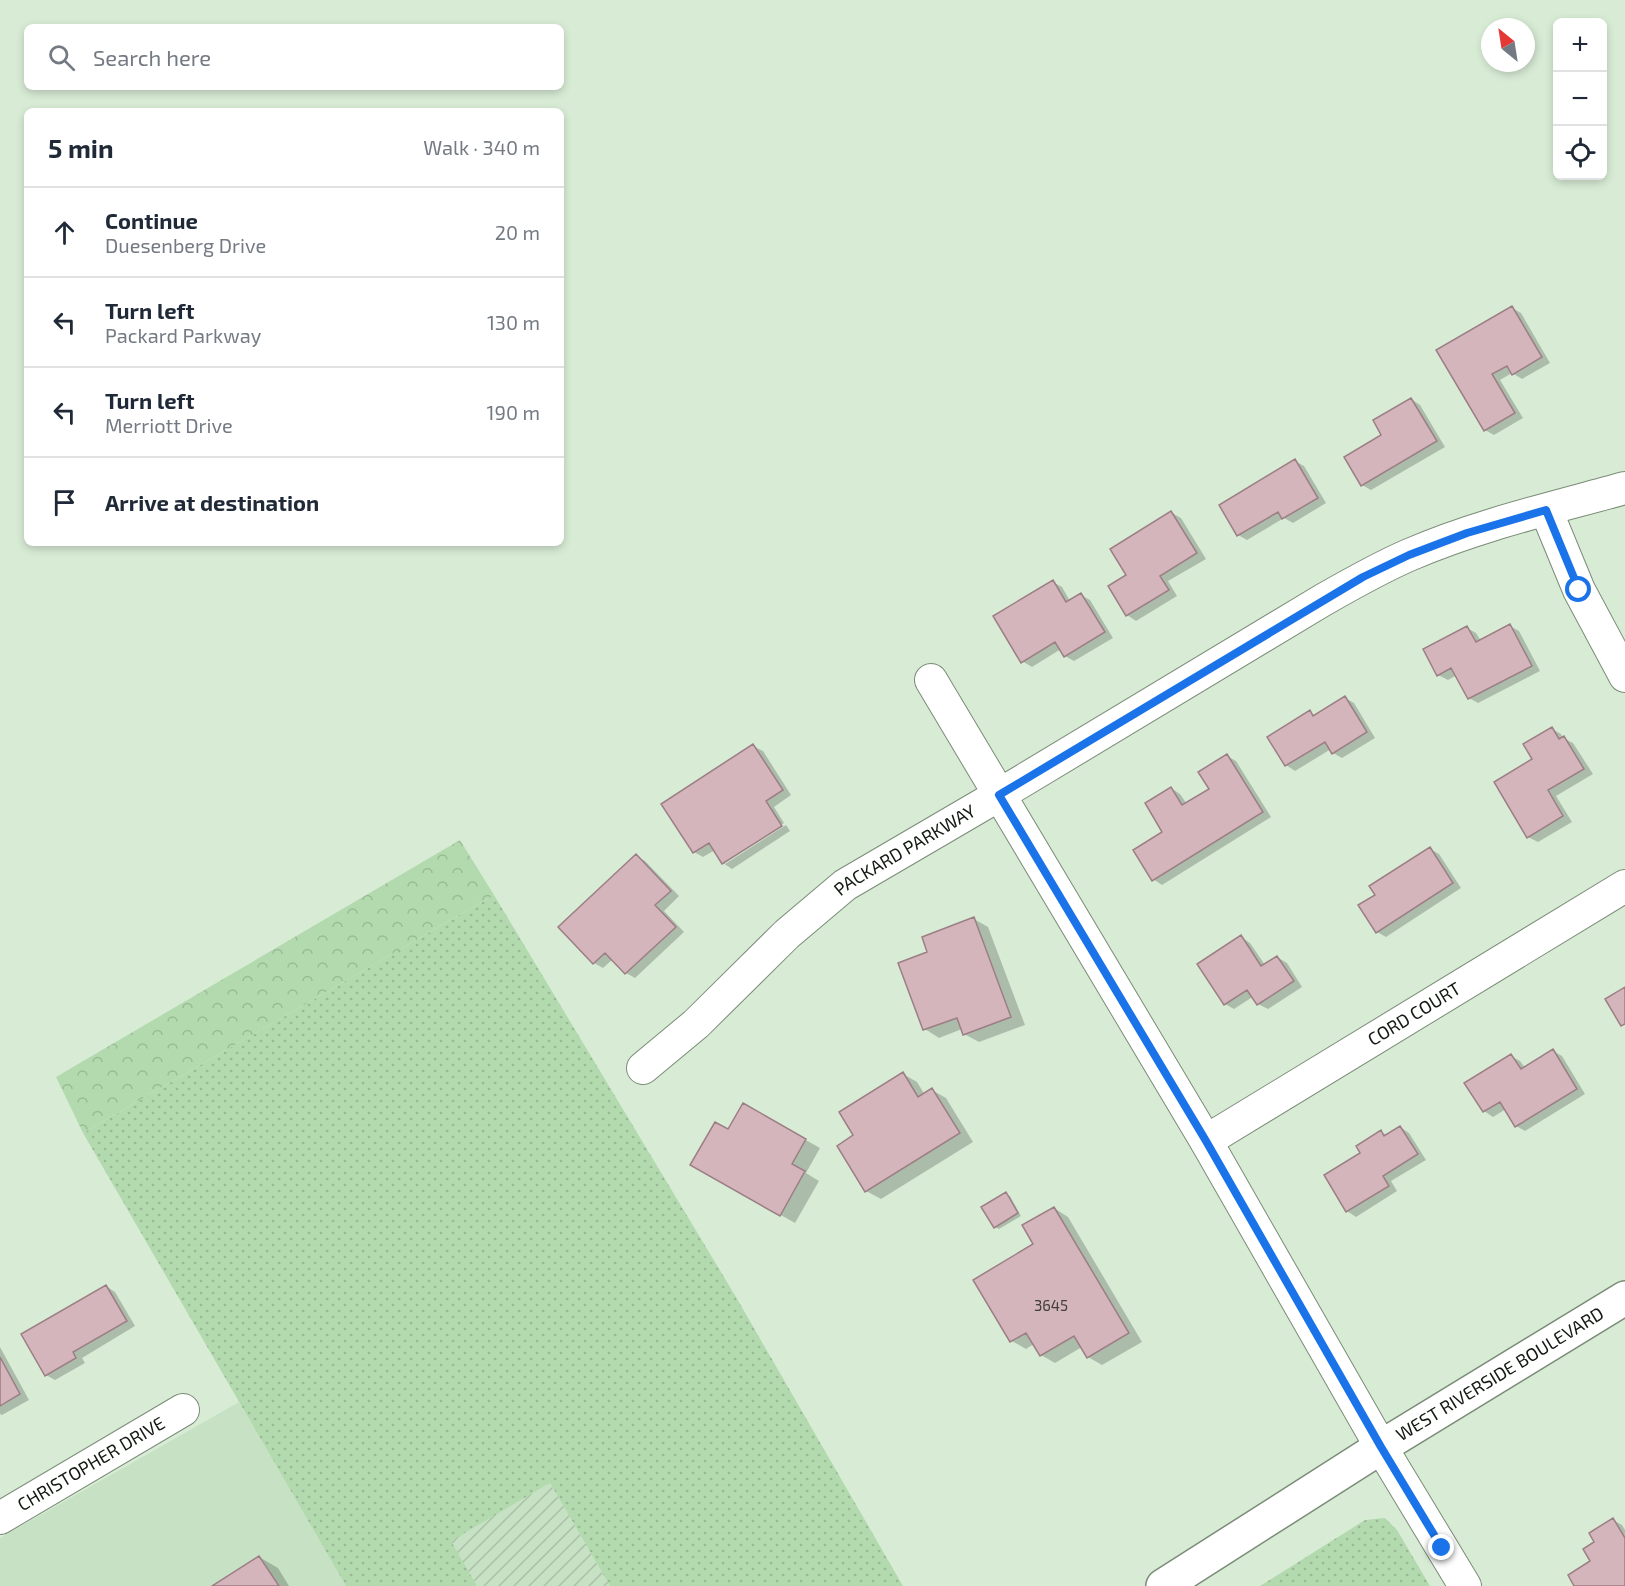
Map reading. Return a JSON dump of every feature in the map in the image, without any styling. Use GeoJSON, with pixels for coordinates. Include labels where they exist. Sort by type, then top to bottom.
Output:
{"type":"FeatureCollection","features":[{"type":"Feature","properties":{"kind":"main road","name":"WEST RIVERSIDE BOULEVARD"},"geometry":{"type":"LineString","coordinates":[[1162,1586],[1381,1447],[1625,1298]]}},
{"type":"Feature","properties":{"kind":"street","name":"PACKARD PARKWAY"},"geometry":{"type":"LineString","coordinates":[[643,1068],[696,1024],[787,934],[845,885],[1363,577],[1409,555],[1467,533],[1625,488]]}},
{"type":"Feature","properties":{"kind":"street"},"geometry":{"type":"LineString","coordinates":[[1546,510],[1579,590],[1625,676]]}},
{"type":"Feature","properties":{"kind":"street"},"geometry":{"type":"LineString","coordinates":[[931,680],[1206,1141],[1381,1447],[1464,1586]]}},
{"type":"Feature","properties":{"kind":"street","name":"CORD COURT"},"geometry":{"type":"LineString","coordinates":[[1206,1141],[1625,886]]}},
{"type":"Feature","properties":{"kind":"street","name":"CHRISTOPHER DRIVE"},"geometry":{"type":"LineString","coordinates":[[0,1518],[183,1410]]}},
{"type":"Feature","properties":{"kind":"shaded area"},"geometry":{"type":"Polygon","coordinates":[[[239,1402],[346,1586],[0,1586],[0,1538],[239,1402]]]}},
{"type":"Feature","properties":{"kind":"shaded area"},"geometry":{"type":"Polygon","coordinates":[[[550,1483],[610,1586],[477,1586],[450,1541],[550,1483]]]}},
{"type":"Feature","properties":{"kind":"green space"},"geometry":{"type":"Polygon","coordinates":[[[460,840],[494,895],[83,1133],[56,1077],[460,840]]]}},
{"type":"Feature","properties":{"kind":"green space"},"geometry":{"type":"Polygon","coordinates":[[[494,895],[736,1297],[903,1586],[610,1586],[550,1483],[451,1541],[477,1586],[346,1586],[83,1133],[494,895]]]}},
{"type":"Feature","properties":{"kind":"green space"},"geometry":{"type":"Polygon","coordinates":[[[1385,1518],[1397,1530],[1430,1586],[1260,1586],[1365,1520],[1385,1518]]]}},
{"type":"Feature","properties":{"kind":"building"},"geometry":{"type":"Polygon","coordinates":[[[1512,306],[1542,357],[1512,375],[1507,366],[1492,374],[1515,413],[1484,431],[1436,350],[1512,306]]]}},
{"type":"Feature","properties":{"kind":"building"},"geometry":{"type":"Polygon","coordinates":[[[1411,398],[1437,441],[1361,486],[1344,457],[1381,435],[1373,420],[1411,398]]]}},
{"type":"Feature","properties":{"kind":"building"},"geometry":{"type":"Polygon","coordinates":[[[1295,459],[1318,498],[1282,519],[1278,512],[1237,536],[1219,505],[1295,459]]]}},
{"type":"Feature","properties":{"kind":"building"},"geometry":{"type":"Polygon","coordinates":[[[1171,511],[1197,553],[1160,576],[1169,590],[1126,616],[1108,586],[1126,575],[1110,549],[1171,511]]]}},
{"type":"Feature","properties":{"kind":"building"},"geometry":{"type":"Polygon","coordinates":[[[1053,580],[1066,602],[1081,593],[1105,632],[1064,657],[1055,642],[1021,663],[993,616],[1053,580]]]}},
{"type":"Feature","properties":{"kind":"building"},"geometry":{"type":"Polygon","coordinates":[[[1510,624],[1532,666],[1468,699],[1451,668],[1437,676],[1423,649],[1467,626],[1476,642],[1510,624]]]}},
{"type":"Feature","properties":{"kind":"building"},"geometry":{"type":"Polygon","coordinates":[[[1345,696],[1367,732],[1332,754],[1325,742],[1285,766],[1267,737],[1310,710],[1313,716],[1345,696]]]}},
{"type":"Feature","properties":{"kind":"building"},"geometry":{"type":"Polygon","coordinates":[[[1552,727],[1559,739],[1564,736],[1584,769],[1548,790],[1563,816],[1527,838],[1494,782],[1532,759],[1523,744],[1552,727]]]}},
{"type":"Feature","properties":{"kind":"building"},"geometry":{"type":"Polygon","coordinates":[[[753,744],[783,790],[766,801],[782,826],[722,864],[709,843],[693,853],[661,804],[753,744]]]}},
{"type":"Feature","properties":{"kind":"building"},"geometry":{"type":"Polygon","coordinates":[[[1227,754],[1263,812],[1152,881],[1133,850],[1162,832],[1145,803],[1171,787],[1182,805],[1209,789],[1198,772],[1227,754]]]}},
{"type":"Feature","properties":{"kind":"building"},"geometry":{"type":"Polygon","coordinates":[[[1430,847],[1453,883],[1376,933],[1358,905],[1375,895],[1369,886],[1430,847]]]}},
{"type":"Feature","properties":{"kind":"building"},"geometry":{"type":"Polygon","coordinates":[[[636,854],[671,891],[655,905],[676,927],[625,974],[605,953],[593,964],[558,927],[636,854]]]}},
{"type":"Feature","properties":{"kind":"building"},"geometry":{"type":"Polygon","coordinates":[[[974,917],[1011,1017],[963,1035],[957,1018],[923,1030],[898,963],[927,952],[922,937],[974,917]]]}},
{"type":"Feature","properties":{"kind":"building"},"geometry":{"type":"Polygon","coordinates":[[[1241,935],[1261,966],[1277,956],[1294,981],[1257,1005],[1247,990],[1224,1005],[1197,964],[1241,935]]]}},
{"type":"Feature","properties":{"kind":"building"},"geometry":{"type":"Polygon","coordinates":[[[1625,987],[1625,1024],[1621,1026],[1605,999],[1625,987]]]}},
{"type":"Feature","properties":{"kind":"building"},"geometry":{"type":"Polygon","coordinates":[[[1553,1049],[1577,1089],[1515,1127],[1500,1102],[1483,1112],[1464,1083],[1511,1054],[1521,1069],[1553,1049]]]}},
{"type":"Feature","properties":{"kind":"building"},"geometry":{"type":"Polygon","coordinates":[[[903,1072],[918,1097],[932,1088],[960,1133],[865,1192],[837,1146],[853,1135],[839,1112],[903,1072]]]}},
{"type":"Feature","properties":{"kind":"building"},"geometry":{"type":"Polygon","coordinates":[[[743,1103],[806,1139],[792,1164],[805,1171],[780,1216],[690,1165],[715,1122],[728,1129],[743,1103]]]}},
{"type":"Feature","properties":{"kind":"building"},"geometry":{"type":"Polygon","coordinates":[[[1400,1126],[1418,1154],[1383,1176],[1389,1186],[1346,1212],[1324,1175],[1360,1153],[1356,1146],[1381,1130],[1384,1136],[1400,1126]]]}},
{"type":"Feature","properties":{"kind":"building"},"geometry":{"type":"Polygon","coordinates":[[[1006,1192],[1018,1213],[994,1228],[981,1207],[1006,1192]]]}},
{"type":"Feature","properties":{"kind":"building"},"geometry":{"type":"Polygon","coordinates":[[[1054,1207],[1129,1333],[1087,1358],[1074,1336],[1040,1356],[1026,1333],[1010,1342],[973,1280],[1033,1244],[1022,1225],[1054,1207]]]}},
{"type":"Feature","properties":{"kind":"building"},"geometry":{"type":"Polygon","coordinates":[[[106,1285],[127,1321],[73,1352],[76,1358],[45,1376],[21,1334],[106,1285]]]}},
{"type":"Feature","properties":{"kind":"building"},"geometry":{"type":"Polygon","coordinates":[[[0,1357],[20,1394],[0,1406],[0,1357]]]}},
{"type":"Feature","properties":{"kind":"building"},"geometry":{"type":"Polygon","coordinates":[[[1613,1518],[1625,1538],[1625,1586],[1574,1586],[1568,1575],[1590,1561],[1583,1549],[1594,1542],[1589,1533],[1613,1518]]]}},
{"type":"Feature","properties":{"kind":"building"},"geometry":{"type":"Polygon","coordinates":[[[259,1556],[279,1586],[212,1586],[259,1556]]]}},
{"type":"Feature","properties":{"kind":"route"},"geometry":{"type":"LineString","coordinates":[[1442,1548],[1381,1447],[1206,1141],[999,795],[1363,577],[1409,555],[1467,533],[1546,510],[1579,590]]}}]}
